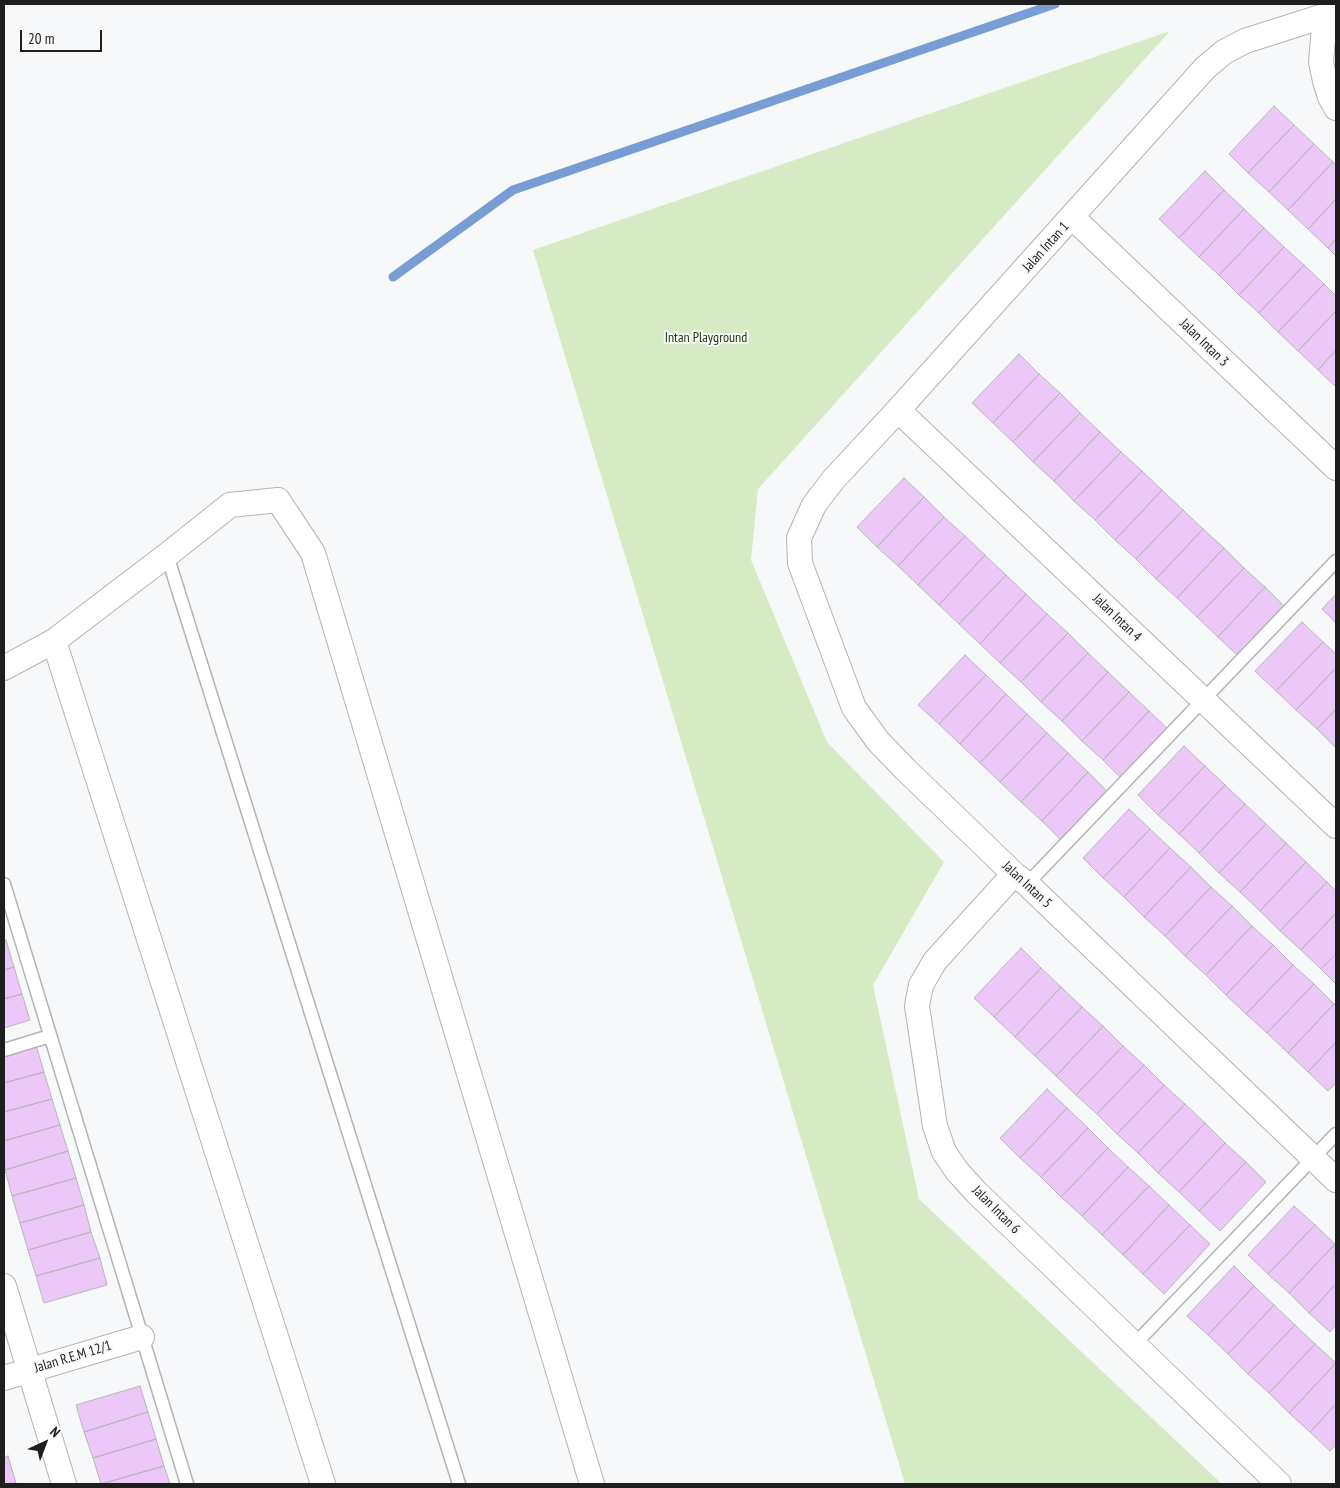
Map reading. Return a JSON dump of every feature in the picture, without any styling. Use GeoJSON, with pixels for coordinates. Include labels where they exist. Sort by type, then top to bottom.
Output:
{"type":"FeatureCollection","features":[{"type":"Feature","properties":{"kind":"street"},"geometry":{"type":"LineString","coordinates":[[1330,14],[1322,62],[1330,97],[1336,108]]}},
{"type":"Feature","properties":{"kind":"street","name":"Jalan Intan 1"},"geometry":{"type":"LineString","coordinates":[[799,538],[814,505],[834,480],[1205,68],[1224,52],[1245,42],[1330,14]]}},
{"type":"Feature","properties":{"kind":"street","name":"Jalan Intan 3"},"geometry":{"type":"LineString","coordinates":[[1072,217],[1336,468]]}},
{"type":"Feature","properties":{"kind":"street","name":"Jalan Intan 4"},"geometry":{"type":"LineString","coordinates":[[898,410],[1336,826]]}},
{"type":"Feature","properties":{"kind":"street"},"geometry":{"type":"LineString","coordinates":[[4,668],[54,641],[230,505],[278,500],[313,553],[592,1484]]}},
{"type":"Feature","properties":{"kind":"street","name":"Jalan Intan 5"},"geometry":{"type":"LineString","coordinates":[[799,538],[800,563],[854,708],[878,740],[905,769],[1336,1180]]}},
{"type":"Feature","properties":{"kind":"street"},"geometry":{"type":"LineString","coordinates":[[54,641],[324,1484]]}},
{"type":"Feature","properties":{"kind":"street","name":"Jalan Intan 6"},"geometry":{"type":"LineString","coordinates":[[1021,879],[935,961],[921,985],[917,1006],[936,1126],[944,1152],[976,1192],[1279,1484]]}},
{"type":"Feature","properties":{"kind":"street"},"geometry":{"type":"LineString","coordinates":[[4,1286],[64,1484]]}},
{"type":"Feature","properties":{"kind":"street","name":"Jalan R.E.M 12/1"},"geometry":{"type":"LineString","coordinates":[[4,1378],[142,1337]]}},
{"type":"Feature","properties":{"kind":"lane"},"geometry":{"type":"LineString","coordinates":[[167,555],[459,1484]]}},
{"type":"Feature","properties":{"kind":"lane"},"geometry":{"type":"LineString","coordinates":[[1021,879],[1203,700],[1336,561]]}},
{"type":"Feature","properties":{"kind":"lane"},"geometry":{"type":"LineString","coordinates":[[4,884],[187,1484]]}},
{"type":"Feature","properties":{"kind":"lane"},"geometry":{"type":"LineString","coordinates":[[4,1050],[50,1036]]}},
{"type":"Feature","properties":{"kind":"lane"},"geometry":{"type":"LineString","coordinates":[[1134,1345],[1336,1134]]}},
{"type":"Feature","properties":{"kind":"green space","name":"Intan Playground"},"geometry":{"type":"Polygon","coordinates":[[[1170,31],[758,489],[751,560],[827,742],[944,862],[873,985],[919,1199],[1222,1484],[905,1484],[533,250],[1170,31]]]}},
{"type":"Feature","properties":{"kind":"building"},"geometry":{"type":"Polygon","coordinates":[[[1274,106],[1294,125],[1248,173],[1229,154],[1274,106]]]}},
{"type":"Feature","properties":{"kind":"building"},"geometry":{"type":"Polygon","coordinates":[[[1294,125],[1314,144],[1269,192],[1248,173],[1294,125]]]}},
{"type":"Feature","properties":{"kind":"building"},"geometry":{"type":"Polygon","coordinates":[[[1314,144],[1333,162],[1288,210],[1269,192],[1314,144]]]}},
{"type":"Feature","properties":{"kind":"building"},"geometry":{"type":"Polygon","coordinates":[[[1333,162],[1336,165],[1336,199],[1308,229],[1288,210],[1333,162]]]}},
{"type":"Feature","properties":{"kind":"building"},"geometry":{"type":"Polygon","coordinates":[[[1205,171],[1224,190],[1179,238],[1159,219],[1205,171]]]}},
{"type":"Feature","properties":{"kind":"building"},"geometry":{"type":"Polygon","coordinates":[[[1224,190],[1244,209],[1199,257],[1179,238],[1224,190]]]}},
{"type":"Feature","properties":{"kind":"building"},"geometry":{"type":"Polygon","coordinates":[[[1336,199],[1336,239],[1328,248],[1308,229],[1336,199]]]}},
{"type":"Feature","properties":{"kind":"building"},"geometry":{"type":"Polygon","coordinates":[[[1244,209],[1264,228],[1219,275],[1199,257],[1244,209]]]}},
{"type":"Feature","properties":{"kind":"building"},"geometry":{"type":"Polygon","coordinates":[[[1264,228],[1284,247],[1239,295],[1219,275],[1264,228]]]}},
{"type":"Feature","properties":{"kind":"building"},"geometry":{"type":"Polygon","coordinates":[[[1336,239],[1336,256],[1328,248],[1336,239]]]}},
{"type":"Feature","properties":{"kind":"building"},"geometry":{"type":"Polygon","coordinates":[[[1284,247],[1304,265],[1259,313],[1239,295],[1284,247]]]}},
{"type":"Feature","properties":{"kind":"building"},"geometry":{"type":"Polygon","coordinates":[[[1304,265],[1324,284],[1278,332],[1259,313],[1304,265]]]}},
{"type":"Feature","properties":{"kind":"building"},"geometry":{"type":"Polygon","coordinates":[[[1324,284],[1336,296],[1336,311],[1298,351],[1278,332],[1324,284]]]}},
{"type":"Feature","properties":{"kind":"building"},"geometry":{"type":"Polygon","coordinates":[[[1336,311],[1336,350],[1318,370],[1298,351],[1336,311]]]}},
{"type":"Feature","properties":{"kind":"building"},"geometry":{"type":"Polygon","coordinates":[[[1336,350],[1336,387],[1318,370],[1336,350]]]}},
{"type":"Feature","properties":{"kind":"building"},"geometry":{"type":"Polygon","coordinates":[[[1019,354],[1039,374],[993,423],[972,403],[1019,354]]]}},
{"type":"Feature","properties":{"kind":"building"},"geometry":{"type":"Polygon","coordinates":[[[1039,374],[1060,393],[1013,442],[993,423],[1039,374]]]}},
{"type":"Feature","properties":{"kind":"building"},"geometry":{"type":"Polygon","coordinates":[[[1060,393],[1080,413],[1033,462],[1013,442],[1060,393]]]}},
{"type":"Feature","properties":{"kind":"building"},"geometry":{"type":"Polygon","coordinates":[[[1080,413],[1100,432],[1054,481],[1033,462],[1080,413]]]}},
{"type":"Feature","properties":{"kind":"building"},"geometry":{"type":"Polygon","coordinates":[[[1100,432],[1121,452],[1074,501],[1054,481],[1100,432]]]}},
{"type":"Feature","properties":{"kind":"building"},"geometry":{"type":"Polygon","coordinates":[[[1121,452],[1142,471],[1095,520],[1074,501],[1121,452]]]}},
{"type":"Feature","properties":{"kind":"building"},"geometry":{"type":"Polygon","coordinates":[[[1142,471],[1162,490],[1115,540],[1095,520],[1142,471]]]}},
{"type":"Feature","properties":{"kind":"building"},"geometry":{"type":"Polygon","coordinates":[[[904,478],[924,497],[877,547],[857,527],[904,478]]]}},
{"type":"Feature","properties":{"kind":"building"},"geometry":{"type":"Polygon","coordinates":[[[1162,490],[1183,510],[1136,559],[1115,540],[1162,490]]]}},
{"type":"Feature","properties":{"kind":"building"},"geometry":{"type":"Polygon","coordinates":[[[924,497],[944,517],[898,566],[877,547],[924,497]]]}},
{"type":"Feature","properties":{"kind":"building"},"geometry":{"type":"Polygon","coordinates":[[[1183,510],[1203,529],[1156,579],[1136,559],[1183,510]]]}},
{"type":"Feature","properties":{"kind":"building"},"geometry":{"type":"Polygon","coordinates":[[[944,517],[965,536],[918,585],[898,566],[944,517]]]}},
{"type":"Feature","properties":{"kind":"building"},"geometry":{"type":"Polygon","coordinates":[[[1203,529],[1224,548],[1177,598],[1156,579],[1203,529]]]}},
{"type":"Feature","properties":{"kind":"building"},"geometry":{"type":"Polygon","coordinates":[[[965,536],[985,555],[939,605],[918,585],[965,536]]]}},
{"type":"Feature","properties":{"kind":"building"},"geometry":{"type":"Polygon","coordinates":[[[1224,548],[1244,568],[1197,617],[1177,598],[1224,548]]]}},
{"type":"Feature","properties":{"kind":"building"},"geometry":{"type":"Polygon","coordinates":[[[985,555],[1006,575],[959,624],[939,605],[985,555]]]}},
{"type":"Feature","properties":{"kind":"building"},"geometry":{"type":"Polygon","coordinates":[[[1244,568],[1265,587],[1218,637],[1197,617],[1244,568]]]}},
{"type":"Feature","properties":{"kind":"building"},"geometry":{"type":"Polygon","coordinates":[[[1006,575],[1026,594],[980,644],[959,624],[1006,575]]]}},
{"type":"Feature","properties":{"kind":"building"},"geometry":{"type":"Polygon","coordinates":[[[1265,587],[1285,607],[1238,656],[1218,637],[1265,587]]]}},
{"type":"Feature","properties":{"kind":"building"},"geometry":{"type":"Polygon","coordinates":[[[1026,594],[1047,614],[1000,663],[980,644],[1026,594]]]}},
{"type":"Feature","properties":{"kind":"building"},"geometry":{"type":"Polygon","coordinates":[[[1336,594],[1336,623],[1322,609],[1336,594]]]}},
{"type":"Feature","properties":{"kind":"building"},"geometry":{"type":"Polygon","coordinates":[[[1047,614],[1068,633],[1021,682],[1000,663],[1047,614]]]}},
{"type":"Feature","properties":{"kind":"building"},"geometry":{"type":"Polygon","coordinates":[[[1302,622],[1323,642],[1276,691],[1255,671],[1302,622]]]}},
{"type":"Feature","properties":{"kind":"building"},"geometry":{"type":"Polygon","coordinates":[[[1068,633],[1088,653],[1041,702],[1021,682],[1068,633]]]}},
{"type":"Feature","properties":{"kind":"building"},"geometry":{"type":"Polygon","coordinates":[[[1323,642],[1336,654],[1336,668],[1296,710],[1276,691],[1323,642]]]}},
{"type":"Feature","properties":{"kind":"building"},"geometry":{"type":"Polygon","coordinates":[[[1088,653],[1108,672],[1062,721],[1041,702],[1088,653]]]}},
{"type":"Feature","properties":{"kind":"building"},"geometry":{"type":"Polygon","coordinates":[[[965,655],[986,675],[939,724],[918,705],[965,655]]]}},
{"type":"Feature","properties":{"kind":"building"},"geometry":{"type":"Polygon","coordinates":[[[1336,668],[1336,709],[1317,729],[1296,710],[1336,668]]]}},
{"type":"Feature","properties":{"kind":"building"},"geometry":{"type":"Polygon","coordinates":[[[1108,672],[1129,692],[1082,741],[1062,721],[1108,672]]]}},
{"type":"Feature","properties":{"kind":"building"},"geometry":{"type":"Polygon","coordinates":[[[986,675],[1006,694],[960,744],[939,724],[986,675]]]}},
{"type":"Feature","properties":{"kind":"building"},"geometry":{"type":"Polygon","coordinates":[[[1129,692],[1149,711],[1103,760],[1082,741],[1129,692]]]}},
{"type":"Feature","properties":{"kind":"building"},"geometry":{"type":"Polygon","coordinates":[[[1006,694],[1027,714],[980,763],[960,744],[1006,694]]]}},
{"type":"Feature","properties":{"kind":"building"},"geometry":{"type":"Polygon","coordinates":[[[1336,709],[1336,748],[1317,729],[1336,709]]]}},
{"type":"Feature","properties":{"kind":"building"},"geometry":{"type":"Polygon","coordinates":[[[1149,711],[1170,731],[1123,780],[1103,760],[1149,711]]]}},
{"type":"Feature","properties":{"kind":"building"},"geometry":{"type":"Polygon","coordinates":[[[1027,714],[1047,733],[1000,782],[980,763],[1027,714]]]}},
{"type":"Feature","properties":{"kind":"building"},"geometry":{"type":"Polygon","coordinates":[[[1047,733],[1068,753],[1021,802],[1000,782],[1047,733]]]}},
{"type":"Feature","properties":{"kind":"building"},"geometry":{"type":"Polygon","coordinates":[[[1184,746],[1205,766],[1158,815],[1138,795],[1184,746]]]}},
{"type":"Feature","properties":{"kind":"building"},"geometry":{"type":"Polygon","coordinates":[[[1068,753],[1088,772],[1042,821],[1021,802],[1068,753]]]}},
{"type":"Feature","properties":{"kind":"building"},"geometry":{"type":"Polygon","coordinates":[[[1205,766],[1225,785],[1179,834],[1158,815],[1205,766]]]}},
{"type":"Feature","properties":{"kind":"building"},"geometry":{"type":"Polygon","coordinates":[[[1088,772],[1108,792],[1062,841],[1042,821],[1088,772]]]}},
{"type":"Feature","properties":{"kind":"building"},"geometry":{"type":"Polygon","coordinates":[[[1225,785],[1245,804],[1199,853],[1179,834],[1225,785]]]}},
{"type":"Feature","properties":{"kind":"building"},"geometry":{"type":"Polygon","coordinates":[[[1245,804],[1266,824],[1219,873],[1199,853],[1245,804]]]}},
{"type":"Feature","properties":{"kind":"building"},"geometry":{"type":"Polygon","coordinates":[[[1129,809],[1150,829],[1103,878],[1083,858],[1129,809]]]}},
{"type":"Feature","properties":{"kind":"building"},"geometry":{"type":"Polygon","coordinates":[[[1266,824],[1286,843],[1240,892],[1219,873],[1266,824]]]}},
{"type":"Feature","properties":{"kind":"building"},"geometry":{"type":"Polygon","coordinates":[[[1150,829],[1170,848],[1124,897],[1103,878],[1150,829]]]}},
{"type":"Feature","properties":{"kind":"building"},"geometry":{"type":"Polygon","coordinates":[[[1286,843],[1306,862],[1260,911],[1240,892],[1286,843]]]}},
{"type":"Feature","properties":{"kind":"building"},"geometry":{"type":"Polygon","coordinates":[[[1170,848],[1191,867],[1144,917],[1124,897],[1170,848]]]}},
{"type":"Feature","properties":{"kind":"building"},"geometry":{"type":"Polygon","coordinates":[[[1306,862],[1327,882],[1280,931],[1260,911],[1306,862]]]}},
{"type":"Feature","properties":{"kind":"building"},"geometry":{"type":"Polygon","coordinates":[[[1191,867],[1211,887],[1165,936],[1144,917],[1191,867]]]}},
{"type":"Feature","properties":{"kind":"building"},"geometry":{"type":"Polygon","coordinates":[[[1327,882],[1336,891],[1336,913],[1301,950],[1280,931],[1327,882]]]}},
{"type":"Feature","properties":{"kind":"building"},"geometry":{"type":"Polygon","coordinates":[[[1211,887],[1232,906],[1185,956],[1165,936],[1211,887]]]}},
{"type":"Feature","properties":{"kind":"building"},"geometry":{"type":"Polygon","coordinates":[[[1232,906],[1252,926],[1206,975],[1185,956],[1232,906]]]}},
{"type":"Feature","properties":{"kind":"building"},"geometry":{"type":"Polygon","coordinates":[[[1336,913],[1336,954],[1321,969],[1301,950],[1336,913]]]}},
{"type":"Feature","properties":{"kind":"building"},"geometry":{"type":"Polygon","coordinates":[[[1252,926],[1273,945],[1226,995],[1206,975],[1252,926]]]}},
{"type":"Feature","properties":{"kind":"building"},"geometry":{"type":"Polygon","coordinates":[[[6,940],[14,967],[4,970],[4,941],[6,940]]]}},
{"type":"Feature","properties":{"kind":"building"},"geometry":{"type":"Polygon","coordinates":[[[1273,945],[1293,965],[1246,1014],[1226,995],[1273,945]]]}},
{"type":"Feature","properties":{"kind":"building"},"geometry":{"type":"Polygon","coordinates":[[[1021,948],[1041,968],[994,1017],[974,998],[1021,948]]]}},
{"type":"Feature","properties":{"kind":"building"},"geometry":{"type":"Polygon","coordinates":[[[1336,954],[1336,984],[1321,969],[1336,954]]]}},
{"type":"Feature","properties":{"kind":"building"},"geometry":{"type":"Polygon","coordinates":[[[1293,965],[1314,984],[1267,1033],[1246,1014],[1293,965]]]}},
{"type":"Feature","properties":{"kind":"building"},"geometry":{"type":"Polygon","coordinates":[[[14,967],[22,994],[4,999],[4,970],[14,967]]]}},
{"type":"Feature","properties":{"kind":"building"},"geometry":{"type":"Polygon","coordinates":[[[1041,968],[1061,987],[1015,1037],[994,1017],[1041,968]]]}},
{"type":"Feature","properties":{"kind":"building"},"geometry":{"type":"Polygon","coordinates":[[[1314,984],[1334,1004],[1288,1053],[1267,1033],[1314,984]]]}},
{"type":"Feature","properties":{"kind":"building"},"geometry":{"type":"Polygon","coordinates":[[[1061,987],[1082,1007],[1035,1056],[1015,1037],[1061,987]]]}},
{"type":"Feature","properties":{"kind":"building"},"geometry":{"type":"Polygon","coordinates":[[[22,994],[30,1020],[4,1028],[4,999],[22,994]]]}},
{"type":"Feature","properties":{"kind":"building"},"geometry":{"type":"Polygon","coordinates":[[[1334,1004],[1336,1006],[1336,1042],[1308,1072],[1288,1053],[1334,1004]]]}},
{"type":"Feature","properties":{"kind":"building"},"geometry":{"type":"Polygon","coordinates":[[[1082,1007],[1103,1026],[1056,1076],[1035,1056],[1082,1007]]]}},
{"type":"Feature","properties":{"kind":"building"},"geometry":{"type":"Polygon","coordinates":[[[1103,1026],[1123,1046],[1076,1095],[1056,1076],[1103,1026]]]}},
{"type":"Feature","properties":{"kind":"building"},"geometry":{"type":"Polygon","coordinates":[[[1336,1042],[1336,1083],[1328,1091],[1308,1072],[1336,1042]]]}},
{"type":"Feature","properties":{"kind":"building"},"geometry":{"type":"Polygon","coordinates":[[[36,1045],[44,1072],[4,1083],[4,1055],[36,1045]]]}},
{"type":"Feature","properties":{"kind":"building"},"geometry":{"type":"Polygon","coordinates":[[[1123,1046],[1144,1065],[1097,1114],[1076,1095],[1123,1046]]]}},
{"type":"Feature","properties":{"kind":"building"},"geometry":{"type":"Polygon","coordinates":[[[1144,1065],[1164,1085],[1117,1134],[1097,1114],[1144,1065]]]}},
{"type":"Feature","properties":{"kind":"building"},"geometry":{"type":"Polygon","coordinates":[[[44,1072],[52,1099],[4,1112],[4,1083],[44,1072]]]}},
{"type":"Feature","properties":{"kind":"building"},"geometry":{"type":"Polygon","coordinates":[[[1164,1085],[1185,1104],[1138,1153],[1117,1134],[1164,1085]]]}},
{"type":"Feature","properties":{"kind":"building"},"geometry":{"type":"Polygon","coordinates":[[[1047,1089],[1067,1108],[1020,1158],[1000,1138],[1047,1089]]]}},
{"type":"Feature","properties":{"kind":"building"},"geometry":{"type":"Polygon","coordinates":[[[52,1099],[60,1125],[4,1141],[4,1112],[52,1099]]]}},
{"type":"Feature","properties":{"kind":"building"},"geometry":{"type":"Polygon","coordinates":[[[1185,1104],[1205,1123],[1158,1173],[1138,1153],[1185,1104]]]}},
{"type":"Feature","properties":{"kind":"building"},"geometry":{"type":"Polygon","coordinates":[[[1067,1108],[1088,1128],[1041,1177],[1020,1158],[1067,1108]]]}},
{"type":"Feature","properties":{"kind":"building"},"geometry":{"type":"Polygon","coordinates":[[[1205,1123],[1225,1143],[1179,1192],[1158,1173],[1205,1123]]]}},
{"type":"Feature","properties":{"kind":"building"},"geometry":{"type":"Polygon","coordinates":[[[60,1125],[68,1151],[5,1170],[4,1141],[60,1125]]]}},
{"type":"Feature","properties":{"kind":"building"},"geometry":{"type":"Polygon","coordinates":[[[1088,1128],[1108,1148],[1061,1197],[1041,1177],[1088,1128]]]}},
{"type":"Feature","properties":{"kind":"building"},"geometry":{"type":"Polygon","coordinates":[[[1225,1143],[1246,1162],[1199,1211],[1179,1192],[1225,1143]]]}},
{"type":"Feature","properties":{"kind":"building"},"geometry":{"type":"Polygon","coordinates":[[[1108,1148],[1128,1167],[1082,1216],[1061,1197],[1108,1148]]]}},
{"type":"Feature","properties":{"kind":"building"},"geometry":{"type":"Polygon","coordinates":[[[68,1151],[76,1178],[12,1196],[5,1170],[68,1151]]]}},
{"type":"Feature","properties":{"kind":"building"},"geometry":{"type":"Polygon","coordinates":[[[1246,1162],[1266,1182],[1220,1231],[1199,1211],[1246,1162]]]}},
{"type":"Feature","properties":{"kind":"building"},"geometry":{"type":"Polygon","coordinates":[[[1128,1167],[1149,1186],[1102,1235],[1082,1216],[1128,1167]]]}},
{"type":"Feature","properties":{"kind":"building"},"geometry":{"type":"Polygon","coordinates":[[[76,1178],[84,1205],[20,1223],[12,1196],[76,1178]]]}},
{"type":"Feature","properties":{"kind":"building"},"geometry":{"type":"Polygon","coordinates":[[[1149,1186],[1169,1205],[1123,1255],[1102,1235],[1149,1186]]]}},
{"type":"Feature","properties":{"kind":"building"},"geometry":{"type":"Polygon","coordinates":[[[84,1205],[91,1232],[28,1250],[20,1223],[84,1205]]]}},
{"type":"Feature","properties":{"kind":"building"},"geometry":{"type":"Polygon","coordinates":[[[1169,1205],[1190,1225],[1143,1274],[1123,1255],[1169,1205]]]}},
{"type":"Feature","properties":{"kind":"building"},"geometry":{"type":"Polygon","coordinates":[[[1294,1206],[1315,1225],[1268,1274],[1248,1255],[1294,1206]]]}},
{"type":"Feature","properties":{"kind":"building"},"geometry":{"type":"Polygon","coordinates":[[[1190,1225],[1210,1244],[1164,1294],[1143,1274],[1190,1225]]]}},
{"type":"Feature","properties":{"kind":"building"},"geometry":{"type":"Polygon","coordinates":[[[1315,1225],[1335,1244],[1289,1293],[1268,1274],[1315,1225]]]}},
{"type":"Feature","properties":{"kind":"building"},"geometry":{"type":"Polygon","coordinates":[[[91,1232],[100,1258],[36,1276],[28,1250],[91,1232]]]}},
{"type":"Feature","properties":{"kind":"building"},"geometry":{"type":"Polygon","coordinates":[[[1335,1244],[1336,1284],[1309,1313],[1289,1293],[1335,1244]]]}},
{"type":"Feature","properties":{"kind":"building"},"geometry":{"type":"Polygon","coordinates":[[[100,1258],[107,1285],[44,1303],[36,1276],[100,1258]]]}},
{"type":"Feature","properties":{"kind":"building"},"geometry":{"type":"Polygon","coordinates":[[[1234,1266],[1254,1286],[1208,1335],[1187,1316],[1234,1266]]]}},
{"type":"Feature","properties":{"kind":"building"},"geometry":{"type":"Polygon","coordinates":[[[1336,1284],[1336,1325],[1330,1332],[1309,1313],[1336,1284]]]}},
{"type":"Feature","properties":{"kind":"building"},"geometry":{"type":"Polygon","coordinates":[[[1254,1286],[1274,1305],[1228,1354],[1208,1335],[1254,1286]]]}},
{"type":"Feature","properties":{"kind":"building"},"geometry":{"type":"Polygon","coordinates":[[[1274,1305],[1295,1325],[1248,1374],[1228,1354],[1274,1305]]]}},
{"type":"Feature","properties":{"kind":"building"},"geometry":{"type":"Polygon","coordinates":[[[1295,1325],[1315,1344],[1269,1393],[1248,1374],[1295,1325]]]}},
{"type":"Feature","properties":{"kind":"building"},"geometry":{"type":"Polygon","coordinates":[[[1315,1344],[1336,1363],[1289,1413],[1269,1393],[1315,1344]]]}},
{"type":"Feature","properties":{"kind":"building"},"geometry":{"type":"Polygon","coordinates":[[[1336,1363],[1336,1404],[1310,1432],[1289,1413],[1336,1363]]]}},
{"type":"Feature","properties":{"kind":"building"},"geometry":{"type":"Polygon","coordinates":[[[140,1386],[148,1412],[84,1432],[76,1405],[140,1386]]]}},
{"type":"Feature","properties":{"kind":"building"},"geometry":{"type":"Polygon","coordinates":[[[1336,1404],[1336,1445],[1330,1451],[1310,1432],[1336,1404]]]}},
{"type":"Feature","properties":{"kind":"building"},"geometry":{"type":"Polygon","coordinates":[[[148,1412],[156,1439],[93,1458],[84,1432],[148,1412]]]}},
{"type":"Feature","properties":{"kind":"building"},"geometry":{"type":"Polygon","coordinates":[[[156,1439],[164,1466],[101,1484],[93,1458],[156,1439]]]}},
{"type":"Feature","properties":{"kind":"building"},"geometry":{"type":"Polygon","coordinates":[[[8,1456],[16,1483],[4,1484],[4,1458],[8,1456]]]}},
{"type":"Feature","properties":{"kind":"building"},"geometry":{"type":"Polygon","coordinates":[[[164,1466],[170,1484],[101,1484],[164,1466]]]}},
{"type":"Feature","properties":{"kind":"waterway"},"geometry":{"type":"LineString","coordinates":[[393,277],[513,190],[1055,4]]}}]}
